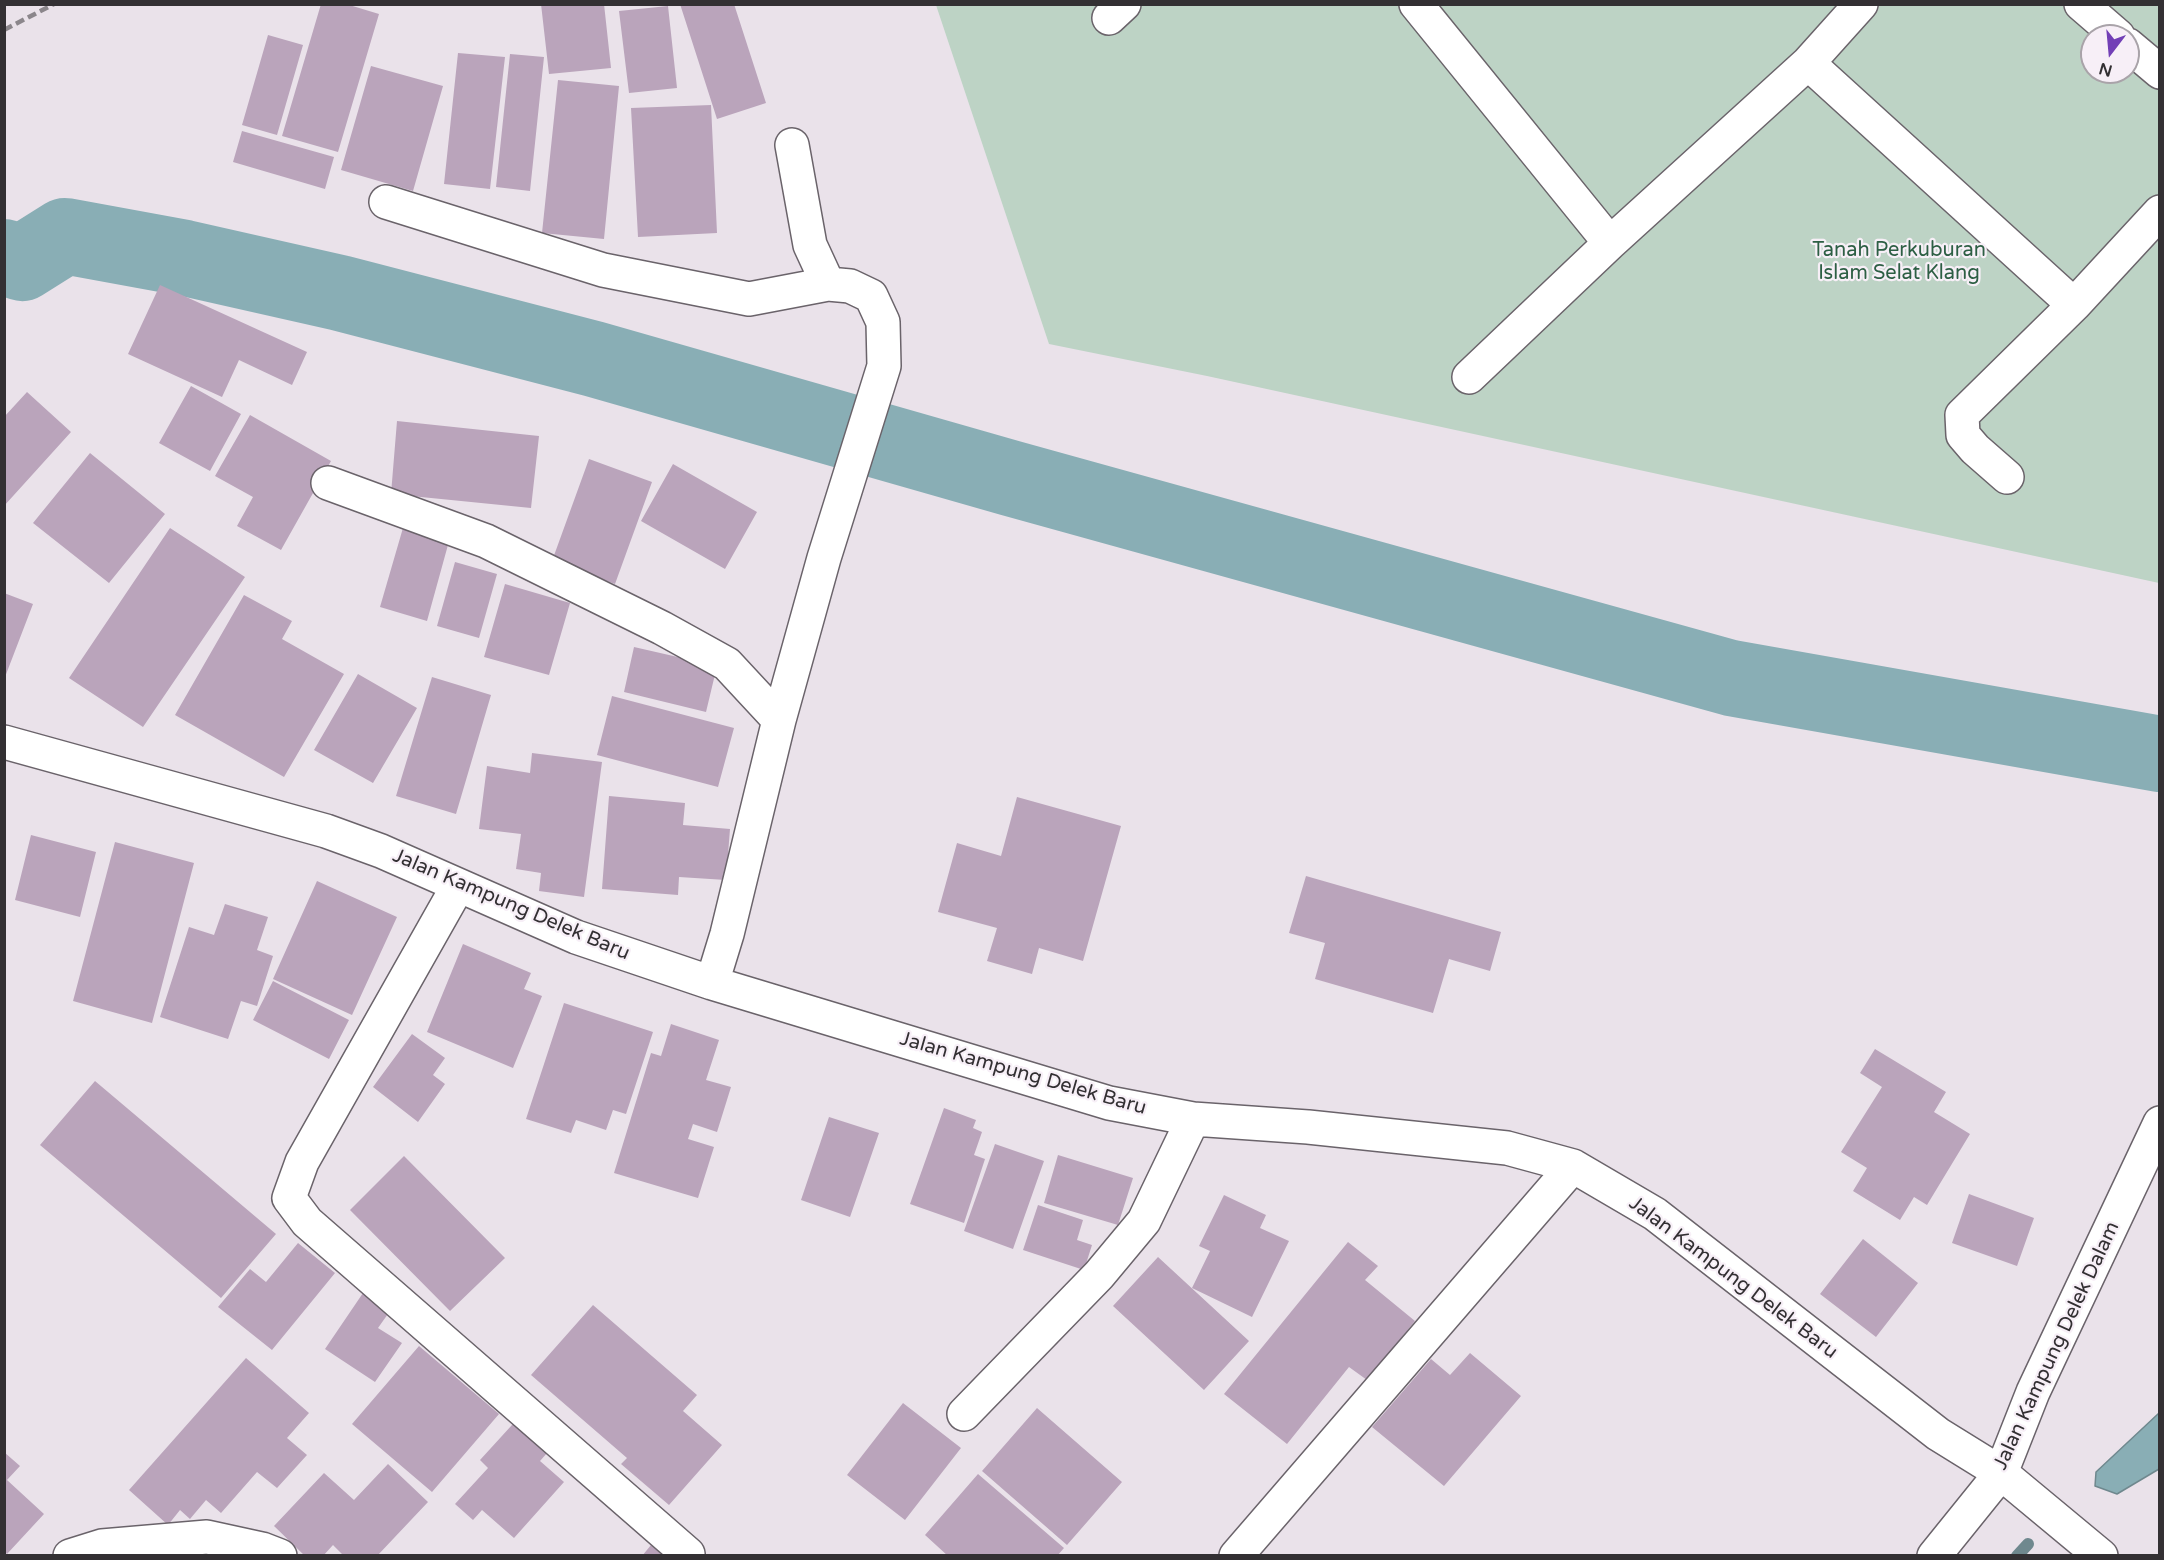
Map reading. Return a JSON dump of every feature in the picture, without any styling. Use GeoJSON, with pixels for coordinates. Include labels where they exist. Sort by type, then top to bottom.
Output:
{"type":"FeatureCollection","features":[{"type":"Feature","properties":{"kind":"street"},"geometry":{"type":"LineString","coordinates":[[1416,4],[1610,243]]}},
{"type":"Feature","properties":{"kind":"street"},"geometry":{"type":"LineString","coordinates":[[1469,377],[1610,243],[1808,63],[1861,4]]}},
{"type":"Feature","properties":{"kind":"street"},"geometry":{"type":"LineString","coordinates":[[2081,4],[2104,24]]}},
{"type":"Feature","properties":{"kind":"street"},"geometry":{"type":"LineString","coordinates":[[2140,55],[2160,72]]}},
{"type":"Feature","properties":{"kind":"street"},"geometry":{"type":"LineString","coordinates":[[1808,63],[2074,305]]}},
{"type":"Feature","properties":{"kind":"street"},"geometry":{"type":"LineString","coordinates":[[792,145],[810,245],[828,284]]}},
{"type":"Feature","properties":{"kind":"street"},"geometry":{"type":"LineString","coordinates":[[386,202],[603,270],[749,299],[828,284],[850,286],[871,296],[883,322],[884,366],[824,558],[779,720],[730,923],[712,983]]}},
{"type":"Feature","properties":{"kind":"street"},"geometry":{"type":"LineString","coordinates":[[2007,477],[1975,449],[1963,435],[1962,415],[2074,305],[2160,212]]}},
{"type":"Feature","properties":{"kind":"street"},"geometry":{"type":"LineString","coordinates":[[328,483],[486,542],[662,628],[727,664],[779,720]]}},
{"type":"Feature","properties":{"kind":"street","name":"Jalan Kampung Delek Baru"},"geometry":{"type":"LineString","coordinates":[[4,742],[326,831],[381,851],[576,937],[712,983],[1109,1103],[1193,1119],[1308,1127],[1507,1148],[1573,1166],[1655,1214],[1938,1434],[2001,1473],[2101,1556]]}},
{"type":"Feature","properties":{"kind":"street"},"geometry":{"type":"LineString","coordinates":[[458,886],[302,1162],[289,1198],[307,1222],[688,1554]]}},
{"type":"Feature","properties":{"kind":"street"},"geometry":{"type":"LineString","coordinates":[[964,1414],[1099,1275],[1144,1221],[1193,1119]]}},
{"type":"Feature","properties":{"kind":"street","name":"Jalan Kampung Delek Dalam"},"geometry":{"type":"LineString","coordinates":[[1934,1556],[2001,1473],[2033,1392],[2160,1123]]}},
{"type":"Feature","properties":{"kind":"street"},"geometry":{"type":"LineString","coordinates":[[1236,1556],[1573,1166]]}},
{"type":"Feature","properties":{"kind":"street"},"geometry":{"type":"LineString","coordinates":[[70,1556],[102,1546],[207,1537],[262,1549],[280,1556]]}},
{"type":"Feature","properties":{"kind":"green space","name":"Tanah Perkuburan Islam Selat Klang"},"geometry":{"type":"Polygon","coordinates":[[[936,5],[2159,5],[2159,583],[1207,376],[1049,344],[936,5]]]}},
{"type":"Feature","properties":{"kind":"water"},"geometry":{"type":"Polygon","coordinates":[[[2159,1413],[2159,1469],[2117,1494],[2095,1486],[2096,1472],[2159,1413]]]}},
{"type":"Feature","properties":{"kind":"building"},"geometry":{"type":"Polygon","coordinates":[[[321,4],[346,4],[379,14],[338,152],[282,136],[321,4]]]}},
{"type":"Feature","properties":{"kind":"building"},"geometry":{"type":"Polygon","coordinates":[[[541,4],[604,4],[611,68],[549,74],[541,4]]]}},
{"type":"Feature","properties":{"kind":"building"},"geometry":{"type":"Polygon","coordinates":[[[680,4],[734,4],[766,103],[717,119],[680,4]]]}},
{"type":"Feature","properties":{"kind":"building"},"geometry":{"type":"Polygon","coordinates":[[[668,6],[677,88],[629,93],[619,11],[668,6]]]}},
{"type":"Feature","properties":{"kind":"building"},"geometry":{"type":"Polygon","coordinates":[[[268,35],[303,45],[277,135],[242,125],[268,35]]]}},
{"type":"Feature","properties":{"kind":"building"},"geometry":{"type":"Polygon","coordinates":[[[458,53],[505,57],[490,189],[444,184],[458,53]]]}},
{"type":"Feature","properties":{"kind":"building"},"geometry":{"type":"Polygon","coordinates":[[[510,54],[544,57],[530,191],[496,187],[510,54]]]}},
{"type":"Feature","properties":{"kind":"building"},"geometry":{"type":"Polygon","coordinates":[[[371,66],[443,86],[413,191],[341,170],[371,66]]]}},
{"type":"Feature","properties":{"kind":"building"},"geometry":{"type":"Polygon","coordinates":[[[558,80],[619,86],[604,239],[542,233],[558,80]]]}},
{"type":"Feature","properties":{"kind":"building"},"geometry":{"type":"Polygon","coordinates":[[[711,105],[717,233],[638,237],[631,108],[711,105]]]}},
{"type":"Feature","properties":{"kind":"building"},"geometry":{"type":"Polygon","coordinates":[[[242,131],[334,157],[325,189],[233,162],[242,131]]]}},
{"type":"Feature","properties":{"kind":"building"},"geometry":{"type":"Polygon","coordinates":[[[160,285],[307,352],[292,385],[239,360],[222,397],[128,354],[160,285]]]}},
{"type":"Feature","properties":{"kind":"building"},"geometry":{"type":"Polygon","coordinates":[[[191,386],[241,414],[210,471],[159,443],[191,386]]]}},
{"type":"Feature","properties":{"kind":"building"},"geometry":{"type":"Polygon","coordinates":[[[27,392],[71,432],[4,506],[4,417],[27,392]]]}},
{"type":"Feature","properties":{"kind":"building"},"geometry":{"type":"Polygon","coordinates":[[[250,415],[331,461],[281,550],[237,526],[253,497],[215,476],[250,415]]]}},
{"type":"Feature","properties":{"kind":"building"},"geometry":{"type":"Polygon","coordinates":[[[397,421],[539,436],[531,508],[391,494],[397,421]]]}},
{"type":"Feature","properties":{"kind":"building"},"geometry":{"type":"Polygon","coordinates":[[[90,453],[165,514],[109,583],[33,523],[90,453]]]}},
{"type":"Feature","properties":{"kind":"building"},"geometry":{"type":"Polygon","coordinates":[[[589,459],[652,482],[615,584],[552,561],[589,459]]]}},
{"type":"Feature","properties":{"kind":"building"},"geometry":{"type":"Polygon","coordinates":[[[673,464],[757,512],[725,569],[641,521],[673,464]]]}},
{"type":"Feature","properties":{"kind":"building"},"geometry":{"type":"Polygon","coordinates":[[[405,521],[451,534],[427,621],[380,607],[405,521]]]}},
{"type":"Feature","properties":{"kind":"building"},"geometry":{"type":"Polygon","coordinates":[[[170,528],[245,577],[143,727],[69,678],[170,528]]]}},
{"type":"Feature","properties":{"kind":"building"},"geometry":{"type":"Polygon","coordinates":[[[455,562],[497,574],[479,638],[437,626],[455,562]]]}},
{"type":"Feature","properties":{"kind":"building"},"geometry":{"type":"Polygon","coordinates":[[[505,584],[570,603],[549,675],[484,657],[505,584]]]}},
{"type":"Feature","properties":{"kind":"building"},"geometry":{"type":"Polygon","coordinates":[[[4,593],[33,604],[5,677],[4,677],[4,593]]]}},
{"type":"Feature","properties":{"kind":"building"},"geometry":{"type":"Polygon","coordinates":[[[244,595],[292,621],[282,639],[344,674],[284,777],[175,715],[244,595]]]}},
{"type":"Feature","properties":{"kind":"building"},"geometry":{"type":"Polygon","coordinates":[[[634,647],[717,666],[706,712],[624,692],[634,647]]]}},
{"type":"Feature","properties":{"kind":"building"},"geometry":{"type":"Polygon","coordinates":[[[358,674],[417,708],[373,783],[314,750],[358,674]]]}},
{"type":"Feature","properties":{"kind":"building"},"geometry":{"type":"Polygon","coordinates":[[[432,677],[491,695],[456,814],[396,796],[432,677]]]}},
{"type":"Feature","properties":{"kind":"building"},"geometry":{"type":"Polygon","coordinates":[[[612,696],[734,728],[718,787],[597,755],[612,696]]]}},
{"type":"Feature","properties":{"kind":"building"},"geometry":{"type":"Polygon","coordinates":[[[532,753],[602,762],[584,897],[539,891],[541,873],[516,869],[521,834],[479,829],[487,766],[530,773],[532,753]]]}},
{"type":"Feature","properties":{"kind":"building"},"geometry":{"type":"Polygon","coordinates":[[[609,796],[685,803],[683,825],[730,829],[726,880],[679,877],[678,895],[602,889],[609,796]]]}},
{"type":"Feature","properties":{"kind":"building"},"geometry":{"type":"Polygon","coordinates":[[[1017,797],[1121,826],[1083,961],[1039,948],[1032,974],[987,961],[997,928],[938,912],[957,843],[1001,856],[1017,797]]]}},
{"type":"Feature","properties":{"kind":"building"},"geometry":{"type":"Polygon","coordinates":[[[31,835],[96,852],[80,917],[15,900],[31,835]]]}},
{"type":"Feature","properties":{"kind":"building"},"geometry":{"type":"Polygon","coordinates":[[[115,842],[194,863],[152,1023],[73,1001],[115,842]]]}},
{"type":"Feature","properties":{"kind":"building"},"geometry":{"type":"Polygon","coordinates":[[[1306,876],[1501,932],[1490,971],[1449,959],[1433,1013],[1315,979],[1325,943],[1289,933],[1306,876]]]}},
{"type":"Feature","properties":{"kind":"building"},"geometry":{"type":"Polygon","coordinates":[[[317,881],[397,917],[352,1015],[273,979],[317,881]]]}},
{"type":"Feature","properties":{"kind":"building"},"geometry":{"type":"Polygon","coordinates":[[[225,904],[268,917],[257,950],[273,956],[257,1006],[241,1001],[228,1039],[160,1017],[189,927],[214,935],[225,904]]]}},
{"type":"Feature","properties":{"kind":"building"},"geometry":{"type":"Polygon","coordinates":[[[463,944],[531,973],[524,989],[542,996],[513,1068],[427,1032],[463,944]]]}},
{"type":"Feature","properties":{"kind":"building"},"geometry":{"type":"Polygon","coordinates":[[[273,981],[349,1020],[329,1059],[253,1020],[273,981]]]}},
{"type":"Feature","properties":{"kind":"building"},"geometry":{"type":"Polygon","coordinates":[[[564,1003],[653,1032],[626,1114],[613,1110],[606,1130],[576,1120],[571,1133],[526,1119],[564,1003]]]}},
{"type":"Feature","properties":{"kind":"building"},"geometry":{"type":"Polygon","coordinates":[[[671,1024],[719,1040],[706,1080],[731,1087],[717,1132],[693,1124],[688,1139],[714,1147],[698,1198],[614,1173],[651,1053],[661,1056],[671,1024]]]}},
{"type":"Feature","properties":{"kind":"building"},"geometry":{"type":"Polygon","coordinates":[[[412,1034],[445,1058],[433,1075],[445,1084],[418,1122],[373,1087],[412,1034]]]}},
{"type":"Feature","properties":{"kind":"building"},"geometry":{"type":"Polygon","coordinates":[[[1875,1049],[1946,1092],[1934,1112],[1970,1134],[1927,1205],[1914,1197],[1900,1220],[1853,1191],[1867,1168],[1841,1152],[1882,1087],[1860,1073],[1875,1049]]]}},
{"type":"Feature","properties":{"kind":"building"},"geometry":{"type":"Polygon","coordinates":[[[95,1081],[276,1234],[221,1298],[40,1145],[95,1081]]]}},
{"type":"Feature","properties":{"kind":"building"},"geometry":{"type":"Polygon","coordinates":[[[944,1108],[976,1120],[973,1128],[982,1132],[974,1155],[985,1159],[964,1223],[910,1204],[944,1108]]]}},
{"type":"Feature","properties":{"kind":"building"},"geometry":{"type":"Polygon","coordinates":[[[829,1117],[879,1133],[850,1217],[801,1200],[829,1117]]]}},
{"type":"Feature","properties":{"kind":"building"},"geometry":{"type":"Polygon","coordinates":[[[995,1144],[1044,1161],[1013,1249],[964,1231],[995,1144]]]}},
{"type":"Feature","properties":{"kind":"building"},"geometry":{"type":"Polygon","coordinates":[[[1058,1155],[1133,1178],[1118,1225],[1044,1203],[1058,1155]]]}},
{"type":"Feature","properties":{"kind":"building"},"geometry":{"type":"Polygon","coordinates":[[[404,1156],[505,1258],[450,1311],[350,1210],[404,1156]]]}},
{"type":"Feature","properties":{"kind":"building"},"geometry":{"type":"Polygon","coordinates":[[[1969,1194],[2034,1218],[2017,1266],[1952,1243],[1969,1194]]]}},
{"type":"Feature","properties":{"kind":"building"},"geometry":{"type":"Polygon","coordinates":[[[1224,1195],[1266,1215],[1260,1228],[1289,1241],[1252,1317],[1192,1288],[1210,1251],[1199,1246],[1224,1195]]]}},
{"type":"Feature","properties":{"kind":"building"},"geometry":{"type":"Polygon","coordinates":[[[1038,1205],[1083,1220],[1077,1240],[1092,1245],[1084,1270],[1023,1250],[1038,1205]]]}},
{"type":"Feature","properties":{"kind":"building"},"geometry":{"type":"Polygon","coordinates":[[[1863,1239],[1918,1283],[1876,1337],[1820,1294],[1863,1239]]]}},
{"type":"Feature","properties":{"kind":"building"},"geometry":{"type":"Polygon","coordinates":[[[1348,1242],[1378,1266],[1365,1280],[1415,1321],[1367,1380],[1349,1367],[1287,1444],[1224,1394],[1348,1242]]]}},
{"type":"Feature","properties":{"kind":"building"},"geometry":{"type":"Polygon","coordinates":[[[298,1243],[335,1273],[272,1350],[218,1307],[250,1269],[266,1282],[298,1243]]]}},
{"type":"Feature","properties":{"kind":"building"},"geometry":{"type":"Polygon","coordinates":[[[1158,1257],[1249,1341],[1204,1390],[1113,1306],[1158,1257]]]}},
{"type":"Feature","properties":{"kind":"building"},"geometry":{"type":"Polygon","coordinates":[[[363,1293],[390,1311],[378,1328],[402,1343],[375,1382],[325,1349],[363,1293]]]}},
{"type":"Feature","properties":{"kind":"building"},"geometry":{"type":"Polygon","coordinates":[[[593,1305],[697,1395],[683,1411],[722,1445],[669,1505],[621,1464],[627,1458],[531,1375],[593,1305]]]}},
{"type":"Feature","properties":{"kind":"building"},"geometry":{"type":"Polygon","coordinates":[[[419,1346],[499,1414],[432,1492],[352,1424],[419,1346]]]}},
{"type":"Feature","properties":{"kind":"building"},"geometry":{"type":"Polygon","coordinates":[[[1470,1353],[1521,1396],[1444,1486],[1372,1427],[1431,1359],[1450,1375],[1470,1353]]]}},
{"type":"Feature","properties":{"kind":"building"},"geometry":{"type":"Polygon","coordinates":[[[246,1358],[309,1413],[287,1438],[307,1455],[277,1488],[257,1472],[221,1513],[206,1500],[190,1519],[180,1510],[168,1525],[129,1490],[246,1358]]]}},
{"type":"Feature","properties":{"kind":"building"},"geometry":{"type":"Polygon","coordinates":[[[903,1403],[961,1448],[905,1520],[847,1475],[903,1403]]]}},
{"type":"Feature","properties":{"kind":"building"},"geometry":{"type":"Polygon","coordinates":[[[1037,1408],[1122,1482],[1067,1545],[982,1471],[1037,1408]]]}},
{"type":"Feature","properties":{"kind":"building"},"geometry":{"type":"Polygon","coordinates":[[[522,1414],[555,1444],[540,1461],[564,1482],[514,1538],[482,1510],[473,1520],[455,1504],[488,1468],[480,1460],[522,1414]]]}},
{"type":"Feature","properties":{"kind":"building"},"geometry":{"type":"Polygon","coordinates":[[[4,1452],[20,1466],[7,1480],[44,1514],[7,1554],[4,1551],[4,1452]]]}},
{"type":"Feature","properties":{"kind":"building"},"geometry":{"type":"Polygon","coordinates":[[[388,1464],[428,1502],[377,1556],[344,1556],[333,1545],[323,1556],[305,1556],[274,1526],[324,1473],[354,1500],[388,1464]]]}},
{"type":"Feature","properties":{"kind":"building"},"geometry":{"type":"Polygon","coordinates":[[[978,1474],[1064,1548],[1057,1556],[948,1556],[925,1535],[978,1474]]]}},
{"type":"Feature","properties":{"kind":"building"},"geometry":{"type":"Polygon","coordinates":[[[651,1545],[663,1556],[642,1556],[651,1545]]]}},
{"type":"Feature","properties":{"kind":"waterway"},"geometry":{"type":"LineString","coordinates":[[4,257],[22,263],[65,236],[185,258],[340,293],[594,359],[1010,478],[1731,678],[2160,754]]}},
{"type":"Feature","properties":{"kind":"waterway"},"geometry":{"type":"LineString","coordinates":[[2017,1556],[2028,1544]]}},
{"type":"Feature","properties":{"kind":"railway"},"geometry":{"type":"LineString","coordinates":[[4,30],[54,4]]}}]}
